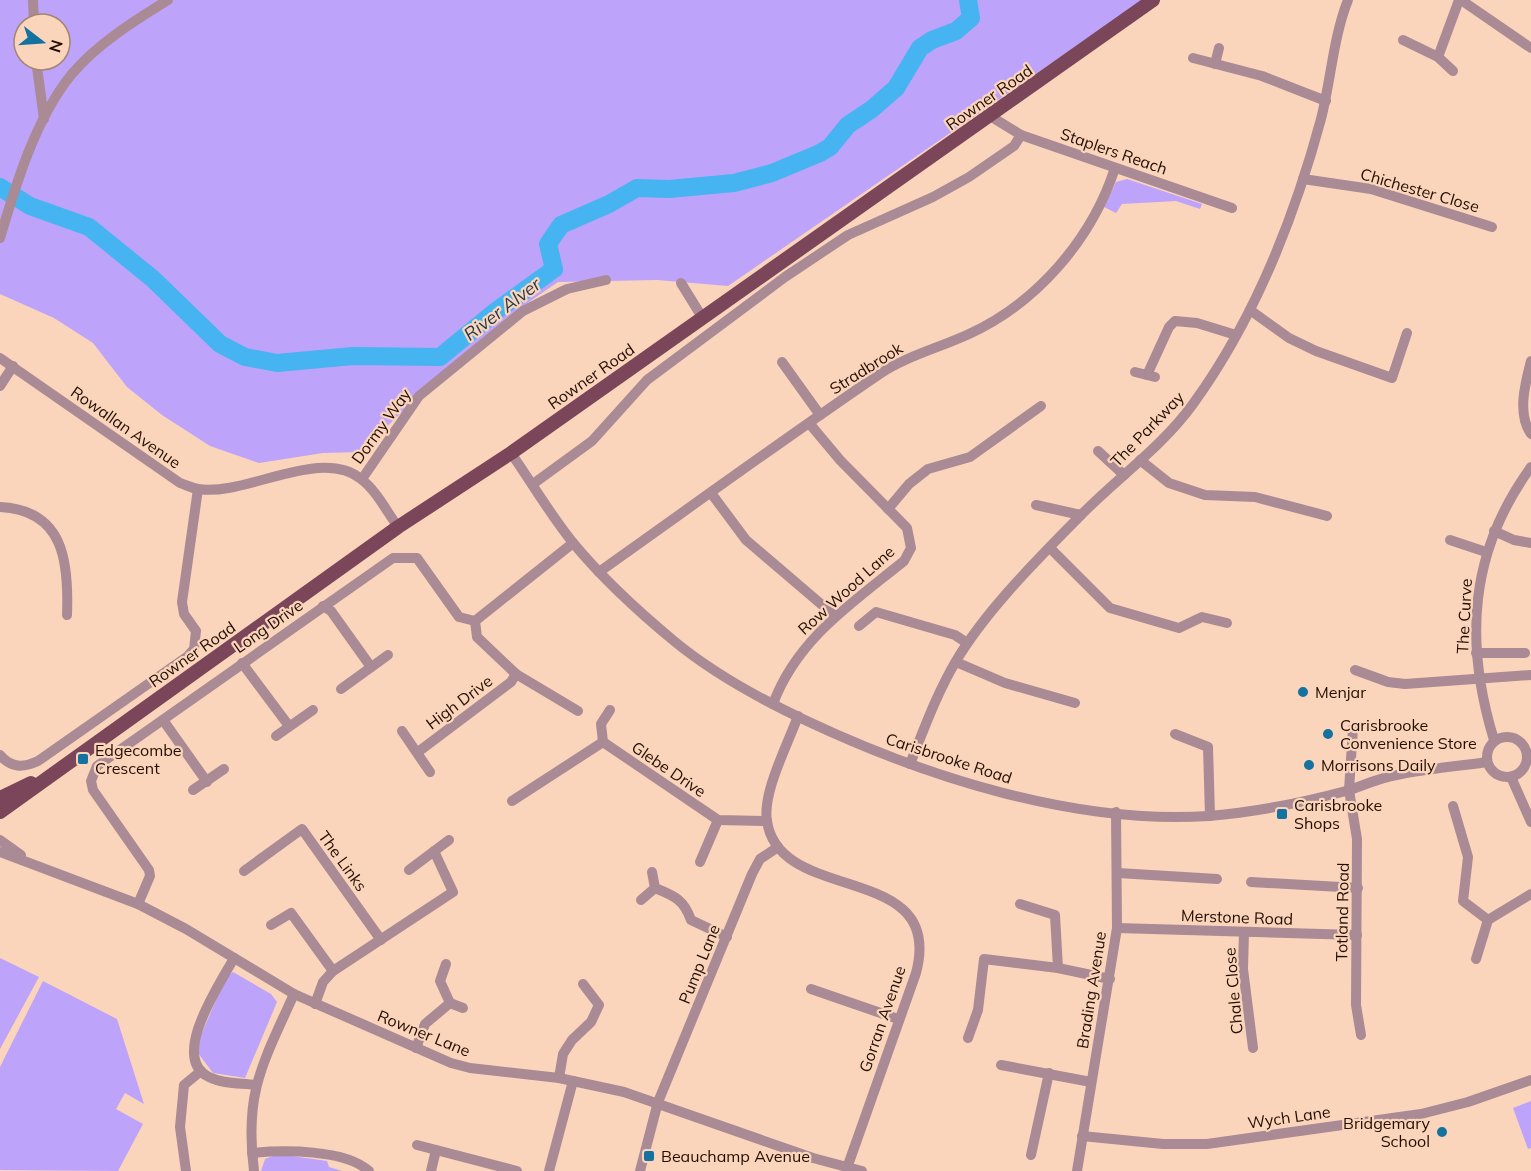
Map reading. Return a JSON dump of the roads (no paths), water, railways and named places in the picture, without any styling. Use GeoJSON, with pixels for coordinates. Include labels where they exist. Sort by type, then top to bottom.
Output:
{"type":"FeatureCollection","features":[{"type":"Feature","properties":{"kind":"main road","name":"Rowner Road"},"geometry":{"type":"LineString","coordinates":[[0,812],[21,798],[46,776],[398,527],[511,453],[1153,0]]}},
{"type":"Feature","properties":{"kind":"main road","name":"Rowner Road"},"geometry":{"type":"LineString","coordinates":[[0,798],[46,776]]}},
{"type":"Feature","properties":{"kind":"main road"},"geometry":{"type":"LineString","coordinates":[[0,824],[21,798]]}},
{"type":"Feature","properties":{"kind":"street"},"geometry":{"type":"LineString","coordinates":[[0,238],[19,179],[44,119],[73,73],[104,44],[168,0]]}},
{"type":"Feature","properties":{"kind":"street","name":"The Parkway"},"geometry":{"type":"LineString","coordinates":[[910,764],[942,686],[968,643],[1081,515],[1140,460],[1193,405],[1236,335],[1275,256],[1303,179],[1326,101],[1340,28],[1348,0]]}},
{"type":"Feature","properties":{"kind":"street"},"geometry":{"type":"LineString","coordinates":[[1438,57],[1462,1],[1531,48]]}},
{"type":"Feature","properties":{"kind":"street"},"geometry":{"type":"LineString","coordinates":[[1403,40],[1438,57],[1453,71]]}},
{"type":"Feature","properties":{"kind":"street"},"geometry":{"type":"LineString","coordinates":[[1215,64],[1219,48]]}},
{"type":"Feature","properties":{"kind":"street"},"geometry":{"type":"LineString","coordinates":[[1194,58],[1262,76],[1326,101]]}},
{"type":"Feature","properties":{"kind":"street"},"geometry":{"type":"LineString","coordinates":[[38,72],[44,119]]}},
{"type":"Feature","properties":{"kind":"street","name":"Staplers Reach"},"geometry":{"type":"LineString","coordinates":[[990,116],[1021,135],[1232,208]]}},
{"type":"Feature","properties":{"kind":"street"},"geometry":{"type":"LineString","coordinates":[[533,484],[592,441],[647,380],[785,277],[848,235],[933,197],[969,177],[1014,146],[1021,135]]}},
{"type":"Feature","properties":{"kind":"street","name":"Stradbrook"},"geometry":{"type":"LineString","coordinates":[[599,572],[881,373],[983,328],[1015,309],[1062,262],[1083,235],[1107,192],[1115,168]]}},
{"type":"Feature","properties":{"kind":"street","name":"Chichester Close"},"geometry":{"type":"LineString","coordinates":[[1303,179],[1371,189],[1492,227]]}},
{"type":"Feature","properties":{"kind":"street","name":"Dormy Way"},"geometry":{"type":"LineString","coordinates":[[362,479],[419,396],[524,311],[567,289],[606,280]]}},
{"type":"Feature","properties":{"kind":"street"},"geometry":{"type":"LineString","coordinates":[[681,282],[702,317]]}},
{"type":"Feature","properties":{"kind":"street"},"geometry":{"type":"LineString","coordinates":[[1250,310],[1289,338],[1316,351],[1392,378],[1407,333]]}},
{"type":"Feature","properties":{"kind":"street"},"geometry":{"type":"LineString","coordinates":[[1135,372],[1151,376],[1169,327],[1175,321],[1197,323],[1236,335]]}},
{"type":"Feature","properties":{"kind":"street","name":"Rowallan Avenue"},"geometry":{"type":"LineString","coordinates":[[0,358],[180,483],[198,489],[220,488],[317,469],[334,468],[362,479]]}},
{"type":"Feature","properties":{"kind":"street"},"geometry":{"type":"LineString","coordinates":[[1531,361],[1526,379],[1523,420],[1531,434]]}},
{"type":"Feature","properties":{"kind":"street"},"geometry":{"type":"LineString","coordinates":[[782,362],[820,415]]}},
{"type":"Feature","properties":{"kind":"street"},"geometry":{"type":"LineString","coordinates":[[0,386],[13,366]]}},
{"type":"Feature","properties":{"kind":"street"},"geometry":{"type":"LineString","coordinates":[[888,509],[909,484],[928,470],[970,457],[1041,406]]}},
{"type":"Feature","properties":{"kind":"street","name":"Row Wood Lane"},"geometry":{"type":"LineString","coordinates":[[773,704],[787,671],[798,655],[835,616],[904,561],[911,548],[910,535],[809,423]]}},
{"type":"Feature","properties":{"kind":"street"},"geometry":{"type":"LineString","coordinates":[[1098,451],[1124,475]]}},
{"type":"Feature","properties":{"kind":"street","name":"Carisbrooke Road"},"geometry":{"type":"LineString","coordinates":[[511,453],[573,543],[599,572],[677,643],[721,675],[773,704],[910,764],[1016,795],[1150,816],[1210,816],[1284,806],[1349,790],[1388,777],[1487,762]]}},
{"type":"Feature","properties":{"kind":"street"},"geometry":{"type":"LineString","coordinates":[[1140,460],[1169,483],[1205,495],[1255,497],[1327,516]]}},
{"type":"Feature","properties":{"kind":"street","name":"The Curve"},"geometry":{"type":"LineString","coordinates":[[1494,740],[1478,678],[1476,653],[1479,584],[1486,552],[1505,506],[1531,467]]}},
{"type":"Feature","properties":{"kind":"street"},"geometry":{"type":"LineString","coordinates":[[362,479],[398,527]]}},
{"type":"Feature","properties":{"kind":"street"},"geometry":{"type":"LineString","coordinates":[[0,755],[6,762],[17,766],[28,766],[38,761],[188,656],[194,649],[196,632],[184,614],[182,602],[198,489]]}},
{"type":"Feature","properties":{"kind":"street"},"geometry":{"type":"LineString","coordinates":[[711,493],[746,540],[835,616]]}},
{"type":"Feature","properties":{"kind":"street"},"geometry":{"type":"LineString","coordinates":[[1036,505],[1081,515]]}},
{"type":"Feature","properties":{"kind":"street"},"geometry":{"type":"LineString","coordinates":[[0,507],[20,508],[44,519],[59,541],[69,582],[67,615]]}},
{"type":"Feature","properties":{"kind":"street"},"geometry":{"type":"LineString","coordinates":[[1494,531],[1514,540],[1531,543]]}},
{"type":"Feature","properties":{"kind":"street"},"geometry":{"type":"LineString","coordinates":[[1450,540],[1486,552]]}},
{"type":"Feature","properties":{"kind":"street"},"geometry":{"type":"LineString","coordinates":[[573,543],[475,621],[477,637],[516,674],[578,711]]}},
{"type":"Feature","properties":{"kind":"street"},"geometry":{"type":"LineString","coordinates":[[1050,548],[1110,608],[1179,628],[1202,617],[1227,623]]}},
{"type":"Feature","properties":{"kind":"street","name":"Long Drive"},"geometry":{"type":"LineString","coordinates":[[138,904],[150,876],[149,870],[93,790],[91,781],[97,766],[393,558],[401,556],[417,558],[459,617],[475,621]]}},
{"type":"Feature","properties":{"kind":"street"},"geometry":{"type":"LineString","coordinates":[[323,606],[331,611],[371,667]]}},
{"type":"Feature","properties":{"kind":"street"},"geometry":{"type":"LineString","coordinates":[[860,626],[876,612],[955,635],[968,643]]}},
{"type":"Feature","properties":{"kind":"street"},"geometry":{"type":"LineString","coordinates":[[1476,653],[1526,653]]}},
{"type":"Feature","properties":{"kind":"street"},"geometry":{"type":"LineString","coordinates":[[341,689],[388,655]]}},
{"type":"Feature","properties":{"kind":"street"},"geometry":{"type":"LineString","coordinates":[[956,662],[1005,683],[1075,703]]}},
{"type":"Feature","properties":{"kind":"street"},"geometry":{"type":"LineString","coordinates":[[242,663],[290,726]]}},
{"type":"Feature","properties":{"kind":"street"},"geometry":{"type":"LineString","coordinates":[[1355,670],[1388,682],[1406,684],[1531,675]]}},
{"type":"Feature","properties":{"kind":"street","name":"High Drive"},"geometry":{"type":"LineString","coordinates":[[417,752],[511,682],[516,674]]}},
{"type":"Feature","properties":{"kind":"street"},"geometry":{"type":"LineString","coordinates":[[276,736],[313,710]]}},
{"type":"Feature","properties":{"kind":"street"},"geometry":{"type":"LineString","coordinates":[[512,801],[603,742],[601,724],[610,710]]}},
{"type":"Feature","properties":{"kind":"street"},"geometry":{"type":"LineString","coordinates":[[700,862],[717,820],[766,821],[770,793],[798,716]]}},
{"type":"Feature","properties":{"kind":"street"},"geometry":{"type":"LineString","coordinates":[[163,720],[207,782]]}},
{"type":"Feature","properties":{"kind":"street","name":"Totland Road"},"geometry":{"type":"LineString","coordinates":[[1353,728],[1349,790],[1357,839],[1356,1005],[1361,1035]]}},
{"type":"Feature","properties":{"kind":"street","name":"High Drive"},"geometry":{"type":"LineString","coordinates":[[402,731],[430,772]]}},
{"type":"Feature","properties":{"kind":"street"},"geometry":{"type":"LineString","coordinates":[[1174,734],[1208,747],[1210,816]]}},
{"type":"Feature","properties":{"kind":"street"},"geometry":{"type":"LineString","coordinates":[[1503,736],[1512,736],[1528,744],[1527,761],[1524,768],[1511,777],[1494,773],[1487,762],[1487,753],[1494,740],[1503,736]]}},
{"type":"Feature","properties":{"kind":"street","name":"Glebe Drive"},"geometry":{"type":"LineString","coordinates":[[603,742],[717,820]]}},
{"type":"Feature","properties":{"kind":"street"},"geometry":{"type":"LineString","coordinates":[[193,790],[225,769]]}},
{"type":"Feature","properties":{"kind":"street"},"geometry":{"type":"LineString","coordinates":[[1511,777],[1531,822]]}},
{"type":"Feature","properties":{"kind":"street"},"geometry":{"type":"LineString","coordinates":[[1454,806],[1468,857],[1463,901],[1488,920]]}},
{"type":"Feature","properties":{"kind":"street","name":"Brading Avenue"},"geometry":{"type":"LineString","coordinates":[[1077,1171],[1117,928],[1116,812]]}},
{"type":"Feature","properties":{"kind":"street","name":"Gorran Avenue"},"geometry":{"type":"LineString","coordinates":[[766,821],[778,847],[803,868],[890,899],[912,922],[919,938],[920,956],[847,1168]]}},
{"type":"Feature","properties":{"kind":"street","name":"The Links"},"geometry":{"type":"LineString","coordinates":[[244,871],[302,829],[381,940]]}},
{"type":"Feature","properties":{"kind":"street","name":"Rowner Lane"},"geometry":{"type":"LineString","coordinates":[[0,840],[33,864]]}},
{"type":"Feature","properties":{"kind":"street"},"geometry":{"type":"LineString","coordinates":[[409,870],[449,840]]}},
{"type":"Feature","properties":{"kind":"street","name":"Pump Lane"},"geometry":{"type":"LineString","coordinates":[[658,1102],[760,859],[778,847]]}},
{"type":"Feature","properties":{"kind":"street"},"geometry":{"type":"LineString","coordinates":[[315,1004],[323,982],[333,971],[453,892],[434,851]]}},
{"type":"Feature","properties":{"kind":"street","name":"Rowner Lane"},"geometry":{"type":"LineString","coordinates":[[0,852],[138,904],[294,994],[416,1048],[470,1068],[559,1078],[658,1102],[813,1158],[862,1171]]}},
{"type":"Feature","properties":{"kind":"street"},"geometry":{"type":"LineString","coordinates":[[652,872],[656,888]]}},
{"type":"Feature","properties":{"kind":"street"},"geometry":{"type":"LineString","coordinates":[[1118,873],[1217,879]]}},
{"type":"Feature","properties":{"kind":"street"},"geometry":{"type":"LineString","coordinates":[[1251,882],[1358,888]]}},
{"type":"Feature","properties":{"kind":"street"},"geometry":{"type":"LineString","coordinates":[[656,888],[681,894],[687,907],[688,922],[727,937]]}},
{"type":"Feature","properties":{"kind":"street"},"geometry":{"type":"LineString","coordinates":[[641,900],[656,888]]}},
{"type":"Feature","properties":{"kind":"street"},"geometry":{"type":"LineString","coordinates":[[1476,959],[1488,920],[1531,894]]}},
{"type":"Feature","properties":{"kind":"street"},"geometry":{"type":"LineString","coordinates":[[1020,904],[1055,915],[1058,968]]}},
{"type":"Feature","properties":{"kind":"street"},"geometry":{"type":"LineString","coordinates":[[272,926],[291,913],[333,971]]}},
{"type":"Feature","properties":{"kind":"street","name":"Merstone Road"},"geometry":{"type":"LineString","coordinates":[[1117,928],[1357,935]]}},
{"type":"Feature","properties":{"kind":"street","name":"Chale Close"},"geometry":{"type":"LineString","coordinates":[[1244,932],[1243,969],[1253,1048]]}},
{"type":"Feature","properties":{"kind":"street"},"geometry":{"type":"LineString","coordinates":[[234,958],[196,1032],[192,1051],[201,1071],[222,1081],[255,1085]]}},
{"type":"Feature","properties":{"kind":"street"},"geometry":{"type":"LineString","coordinates":[[968,1038],[978,1010],[984,959],[1058,968],[1110,979]]}},
{"type":"Feature","properties":{"kind":"street"},"geometry":{"type":"LineString","coordinates":[[446,964],[440,981],[450,1003],[463,1008]]}},
{"type":"Feature","properties":{"kind":"street"},"geometry":{"type":"LineString","coordinates":[[559,1078],[563,1054],[572,1040],[591,1022],[599,1005],[583,984]]}},
{"type":"Feature","properties":{"kind":"street"},"geometry":{"type":"LineString","coordinates":[[811,989],[898,1019]]}},
{"type":"Feature","properties":{"kind":"street"},"geometry":{"type":"LineString","coordinates":[[254,1171],[252,1153],[255,1085],[294,994]]}},
{"type":"Feature","properties":{"kind":"street"},"geometry":{"type":"LineString","coordinates":[[416,1048],[425,1024],[450,1003]]}},
{"type":"Feature","properties":{"kind":"street"},"geometry":{"type":"LineString","coordinates":[[1001,1065],[1049,1072],[1091,1082]]}},
{"type":"Feature","properties":{"kind":"street"},"geometry":{"type":"LineString","coordinates":[[186,1171],[180,1127],[184,1085],[201,1071]]}},
{"type":"Feature","properties":{"kind":"street"},"geometry":{"type":"LineString","coordinates":[[1031,1155],[1049,1072]]}},
{"type":"Feature","properties":{"kind":"street","name":"Wych Lane"},"geometry":{"type":"LineString","coordinates":[[1082,1136],[1163,1144],[1207,1144],[1421,1114],[1468,1102],[1531,1080]]}},
{"type":"Feature","properties":{"kind":"street"},"geometry":{"type":"LineString","coordinates":[[549,1171],[573,1081]]}},
{"type":"Feature","properties":{"kind":"street"},"geometry":{"type":"LineString","coordinates":[[640,1171],[658,1102]]}},
{"type":"Feature","properties":{"kind":"street"},"geometry":{"type":"LineString","coordinates":[[417,1145],[517,1171]]}},
{"type":"Feature","properties":{"kind":"street"},"geometry":{"type":"LineString","coordinates":[[252,1153],[281,1150],[319,1154],[353,1162],[369,1171]]}},
{"type":"Feature","properties":{"kind":"street"},"geometry":{"type":"LineString","coordinates":[[431,1171],[436,1150]]}},
{"type":"Feature","properties":{"kind":"waterway","name":"River Alver"},"geometry":{"type":"LineString","coordinates":[[0,187],[30,206],[89,227],[153,279],[220,344],[245,357],[277,363],[353,356],[440,357],[496,311],[554,269],[548,244],[561,225],[609,204],[637,188],[669,189],[734,183],[772,173],[830,147],[848,125],[872,109],[896,88],[920,48],[932,40],[956,31],[971,18],[968,0]]}},
{"type":"Feature","properties":{"kind":"place","name":"Menjar"},"geometry":{"type":"Point","coordinates":[1303,692]}},
{"type":"Feature","properties":{"kind":"place","name":"Carisbrooke Convenience Store"},"geometry":{"type":"Point","coordinates":[1328,734]}},
{"type":"Feature","properties":{"kind":"place","name":"Edgecombe Crescent"},"geometry":{"type":"Point","coordinates":[83,759]}},
{"type":"Feature","properties":{"kind":"place","name":"Morrisons Daily"},"geometry":{"type":"Point","coordinates":[1309,765]}},
{"type":"Feature","properties":{"kind":"place","name":"Carisbrooke Shops"},"geometry":{"type":"Point","coordinates":[1282,814]}},
{"type":"Feature","properties":{"kind":"place","name":"Bridgemary School"},"geometry":{"type":"Point","coordinates":[1442,1132]}},
{"type":"Feature","properties":{"kind":"place","name":"Beauchamp Avenue"},"geometry":{"type":"Point","coordinates":[649,1156]}}]}
